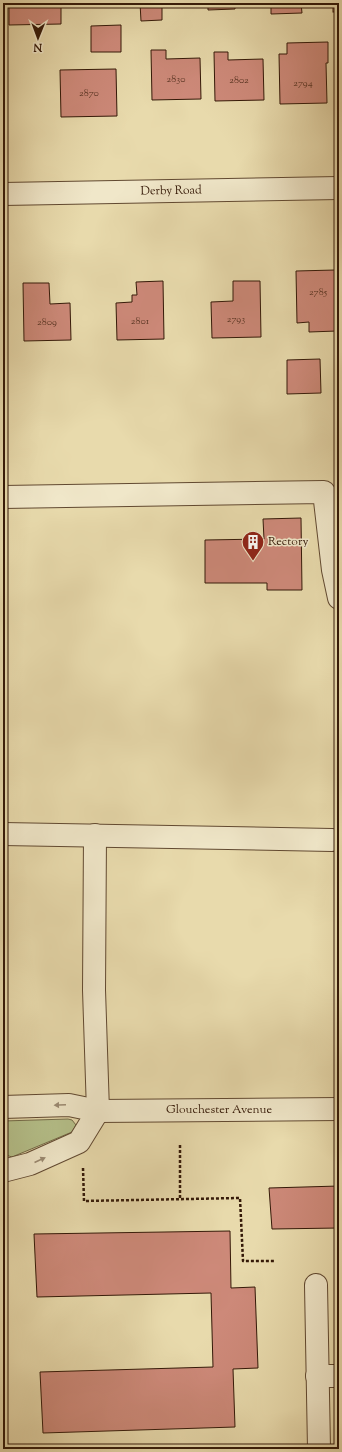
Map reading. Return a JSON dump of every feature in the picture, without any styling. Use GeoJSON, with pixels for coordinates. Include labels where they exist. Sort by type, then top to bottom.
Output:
{"type":"FeatureCollection","features":[{"type":"Feature","properties":{"kind":"street","name":"Derby Road"},"geometry":{"type":"LineString","coordinates":[[3,194],[339,188]]}},
{"type":"Feature","properties":{"kind":"street"},"geometry":{"type":"LineString","coordinates":[[3,497],[324,492],[333,570],[339,598]]}},
{"type":"Feature","properties":{"kind":"street"},"geometry":{"type":"LineString","coordinates":[[3,834],[332,840]]}},
{"type":"Feature","properties":{"kind":"street"},"geometry":{"type":"LineString","coordinates":[[3,1171],[30,1164],[79,1142],[98,1111],[94,990],[94,835]]}},
{"type":"Feature","properties":{"kind":"street","name":"Glouchester Avenue"},"geometry":{"type":"LineString","coordinates":[[3,1108],[70,1105],[98,1111],[339,1109]]}},
{"type":"Feature","properties":{"kind":"street"},"geometry":{"type":"LineString","coordinates":[[316,1285],[319,1449]]}},
{"type":"Feature","properties":{"kind":"street"},"geometry":{"type":"LineString","coordinates":[[317,1376],[339,1376]]}},
{"type":"Feature","properties":{"kind":"path"},"geometry":{"type":"LineString","coordinates":[[180,1145],[180,1199]]}},
{"type":"Feature","properties":{"kind":"path"},"geometry":{"type":"LineString","coordinates":[[83,1168],[84,1201],[240,1198],[243,1261],[274,1261]]}},
{"type":"Feature","properties":{"kind":"green space"},"geometry":{"type":"Polygon","coordinates":[[[72,1120],[76,1125],[72,1132],[12,1157],[3,1154],[3,1121],[72,1120]]]}},
{"type":"Feature","properties":{"kind":"building"},"geometry":{"type":"Polygon","coordinates":[[[9,3],[61,3],[61,24],[9,25],[9,3]]]}},
{"type":"Feature","properties":{"kind":"building"},"geometry":{"type":"Polygon","coordinates":[[[140,3],[162,3],[162,20],[141,21],[140,3]]]}},
{"type":"Feature","properties":{"kind":"building"},"geometry":{"type":"Polygon","coordinates":[[[208,3],[235,3],[235,9],[208,10],[208,3]]]}},
{"type":"Feature","properties":{"kind":"building"},"geometry":{"type":"Polygon","coordinates":[[[271,3],[301,3],[302,13],[271,14],[271,3]]]}},
{"type":"Feature","properties":{"kind":"building"},"geometry":{"type":"Polygon","coordinates":[[[333,3],[339,3],[339,12],[333,12],[333,3]]]}},
{"type":"Feature","properties":{"kind":"building"},"geometry":{"type":"Polygon","coordinates":[[[121,25],[121,52],[91,52],[91,26],[121,25]]]}},
{"type":"Feature","properties":{"kind":"building"},"geometry":{"type":"Polygon","coordinates":[[[328,42],[328,63],[326,63],[327,103],[280,104],[279,54],[287,54],[287,43],[328,42]]]}},
{"type":"Feature","properties":{"kind":"building"},"geometry":{"type":"Polygon","coordinates":[[[151,50],[166,50],[166,59],[200,58],[201,99],[152,100],[151,50]]]}},
{"type":"Feature","properties":{"kind":"building"},"geometry":{"type":"Polygon","coordinates":[[[214,52],[228,52],[228,60],[263,59],[264,100],[215,101],[214,52]]]}},
{"type":"Feature","properties":{"kind":"building"},"geometry":{"type":"Polygon","coordinates":[[[116,69],[117,116],[61,117],[60,70],[116,69]]]}},
{"type":"Feature","properties":{"kind":"building"},"geometry":{"type":"Polygon","coordinates":[[[339,270],[339,312],[337,312],[337,331],[309,332],[309,322],[297,323],[296,271],[339,270]]]}},
{"type":"Feature","properties":{"kind":"building"},"geometry":{"type":"Polygon","coordinates":[[[163,281],[164,339],[117,340],[116,303],[132,302],[132,295],[137,295],[136,282],[163,281]]]}},
{"type":"Feature","properties":{"kind":"building"},"geometry":{"type":"Polygon","coordinates":[[[233,281],[260,281],[261,337],[212,338],[211,302],[233,301],[233,281]]]}},
{"type":"Feature","properties":{"kind":"building"},"geometry":{"type":"Polygon","coordinates":[[[23,283],[49,283],[50,304],[70,303],[71,340],[24,341],[23,283]]]}},
{"type":"Feature","properties":{"kind":"building"},"geometry":{"type":"Polygon","coordinates":[[[320,359],[321,393],[287,394],[287,360],[320,359]]]}},
{"type":"Feature","properties":{"kind":"building","name":"Rectory"},"geometry":{"type":"Polygon","coordinates":[[[301,518],[302,590],[267,590],[267,583],[205,583],[205,540],[264,539],[263,519],[301,518]]]}},
{"type":"Feature","properties":{"kind":"building"},"geometry":{"type":"Polygon","coordinates":[[[339,1186],[339,1228],[272,1229],[269,1188],[339,1186]]]}},
{"type":"Feature","properties":{"kind":"building"},"geometry":{"type":"Polygon","coordinates":[[[230,1231],[231,1288],[255,1287],[258,1368],[233,1369],[235,1427],[43,1433],[40,1372],[213,1367],[211,1293],[37,1297],[34,1234],[230,1231]]]}},
{"type":"Feature","properties":{"kind":"place","name":"Rectory"},"geometry":{"type":"Point","coordinates":[253,562]}}]}
